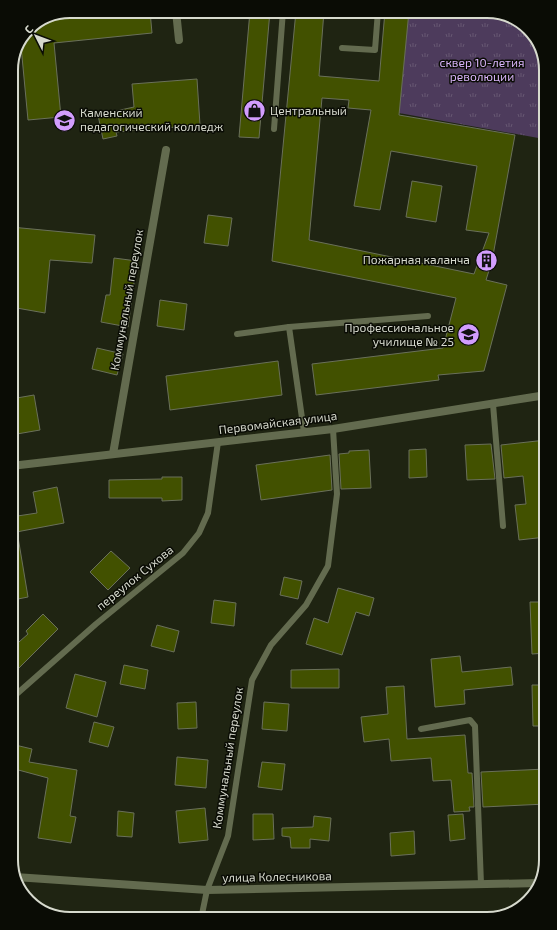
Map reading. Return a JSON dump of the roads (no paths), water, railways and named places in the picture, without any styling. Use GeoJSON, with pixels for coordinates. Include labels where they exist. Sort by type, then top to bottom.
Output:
{"type":"FeatureCollection","features":[{"type":"Feature","properties":{"kind":"street"},"geometry":{"type":"LineString","coordinates":[[177,18],[180,40]]}},
{"type":"Feature","properties":{"kind":"street","name":"Коммунальный переулок"},"geometry":{"type":"LineString","coordinates":[[113,454],[166,150]]}},
{"type":"Feature","properties":{"kind":"street","name":"Первомайская улица"},"geometry":{"type":"LineString","coordinates":[[18,465],[333,429],[539,396]]}},
{"type":"Feature","properties":{"kind":"street","name":"улица Колесникова"},"geometry":{"type":"LineString","coordinates":[[21,877],[207,890],[534,883]]}},
{"type":"Feature","properties":{"kind":"lane"},"geometry":{"type":"LineString","coordinates":[[274,129],[282,18]]}},
{"type":"Feature","properties":{"kind":"lane"},"geometry":{"type":"LineString","coordinates":[[342,48],[375,50],[377,18]]}},
{"type":"Feature","properties":{"kind":"lane"},"geometry":{"type":"LineString","coordinates":[[237,334],[289,327],[428,316]]}},
{"type":"Feature","properties":{"kind":"lane"},"geometry":{"type":"LineString","coordinates":[[289,327],[304,432]]}},
{"type":"Feature","properties":{"kind":"lane"},"geometry":{"type":"LineString","coordinates":[[493,404],[503,526]]}},
{"type":"Feature","properties":{"kind":"lane","name":"Коммунальный переулок"},"geometry":{"type":"LineString","coordinates":[[202,912],[207,890],[228,836],[252,680],[271,645],[306,605],[328,566],[337,494],[333,429]]}},
{"type":"Feature","properties":{"kind":"lane","name":"переулок Сухова"},"geometry":{"type":"LineString","coordinates":[[18,693],[96,624],[183,553],[199,534],[208,513],[218,442]]}},
{"type":"Feature","properties":{"kind":"lane"},"geometry":{"type":"LineString","coordinates":[[420,729],[470,720],[475,726],[481,884]]}},
{"type":"Feature","properties":{"kind":"place","name":"Центральный"},"geometry":{"type":"Point","coordinates":[254,111]}},
{"type":"Feature","properties":{"kind":"place","name":"Каменский педагогический колледж"},"geometry":{"type":"Point","coordinates":[65,120]}},
{"type":"Feature","properties":{"kind":"place","name":"Пожарная каланча"},"geometry":{"type":"Point","coordinates":[486,260]}},
{"type":"Feature","properties":{"kind":"place","name":"Профессиональное училище № 25"},"geometry":{"type":"Point","coordinates":[469,335]}},
{"type":"Feature","properties":{"kind":"park label","name":"сквер 10-летия революции"},"geometry":{"type":"Point","coordinates":[482,70]}}]}
